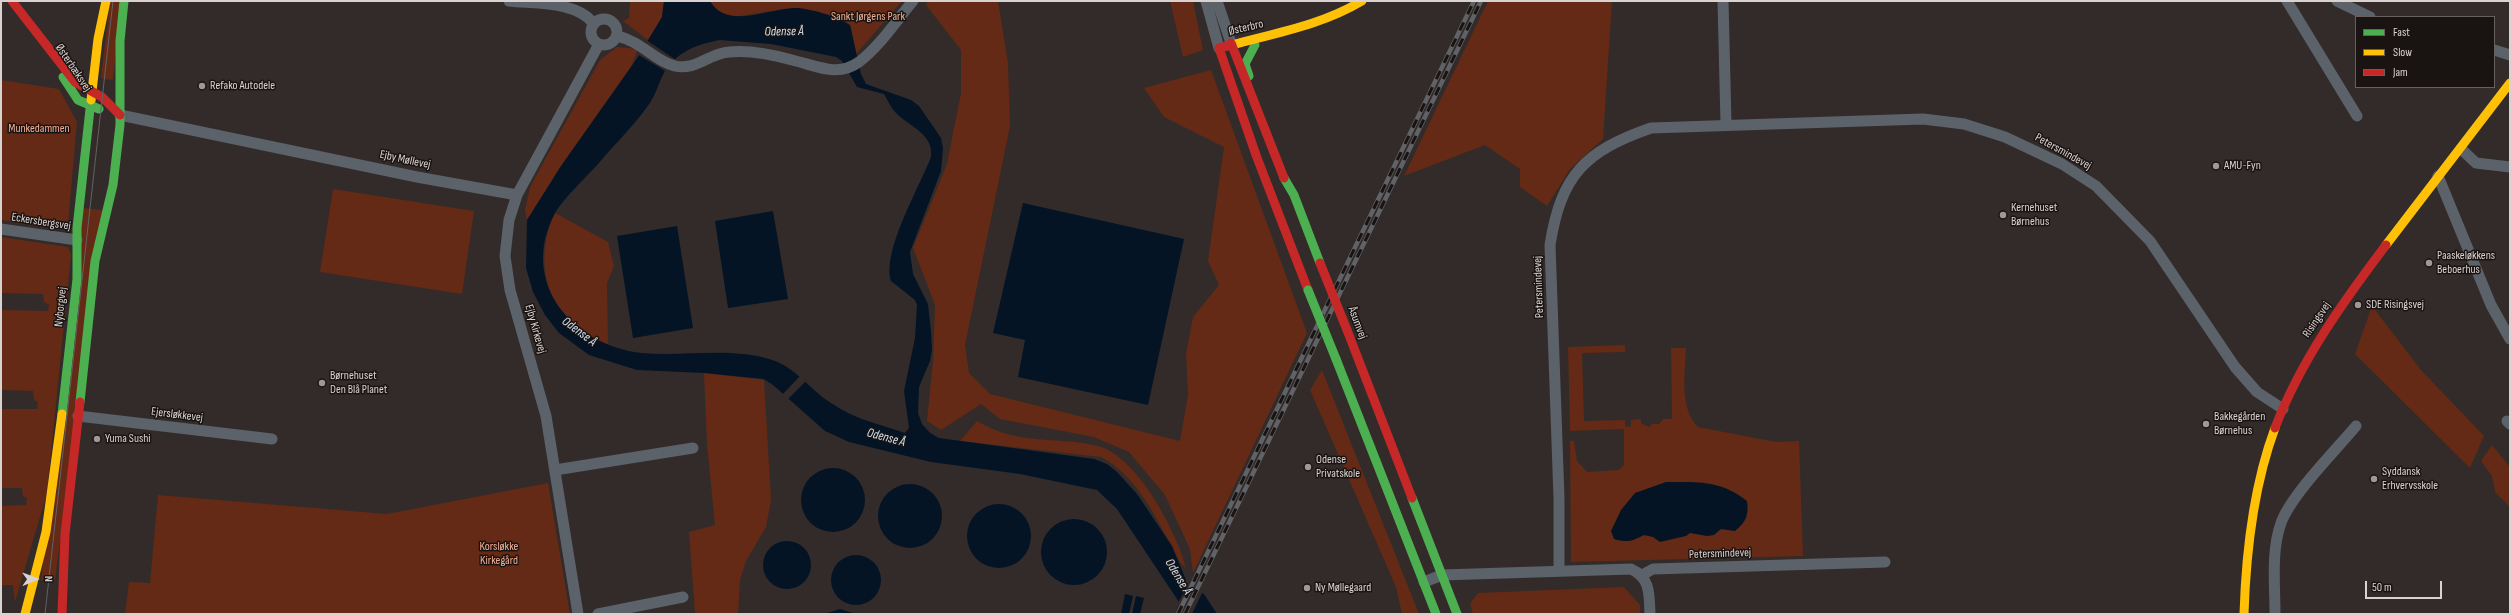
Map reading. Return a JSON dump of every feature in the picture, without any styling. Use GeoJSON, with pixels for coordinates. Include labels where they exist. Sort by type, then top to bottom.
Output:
{"type":"FeatureCollection","features":[{"type":"Feature","properties":{"kind":"street","name":"Østerbæksvej"},"geometry":{"type":"LineString","coordinates":[[12,1],[76,82],[102,97],[120,115]]}},
{"type":"Feature","properties":{"kind":"street","name":"Nyborgvej"},"geometry":{"type":"LineString","coordinates":[[25,614],[30,588],[46,532],[53,492],[77,279],[77,240],[90,106],[98,39],[106,1]]}},
{"type":"Feature","properties":{"kind":"street"},"geometry":{"type":"LineString","coordinates":[[62,614],[64,544],[95,261],[113,186],[120,115],[120,42],[124,1]]}},
{"type":"Feature","properties":{"kind":"street"},"geometry":{"type":"LineString","coordinates":[[510,1],[574,9],[589,16],[594,24],[592,37],[599,44],[609,44],[617,36]]}},
{"type":"Feature","properties":{"kind":"street"},"geometry":{"type":"LineString","coordinates":[[617,36],[626,38],[642,46],[674,66],[685,68],[697,65],[713,55],[730,52],[792,60],[826,70],[842,69],[859,62],[913,1]]}},
{"type":"Feature","properties":{"kind":"street"},"geometry":{"type":"LineString","coordinates":[[1206,1],[1221,52],[1256,155],[1436,614]]}},
{"type":"Feature","properties":{"kind":"street"},"geometry":{"type":"LineString","coordinates":[[1217,1],[1232,48]]}},
{"type":"Feature","properties":{"kind":"street","name":"Østerbro"},"geometry":{"type":"LineString","coordinates":[[1221,52],[1342,13],[1362,1]]}},
{"type":"Feature","properties":{"kind":"street"},"geometry":{"type":"LineString","coordinates":[[1723,1],[1726,124]]}},
{"type":"Feature","properties":{"kind":"street"},"geometry":{"type":"LineString","coordinates":[[2287,1],[2357,116]]}},
{"type":"Feature","properties":{"kind":"street"},"geometry":{"type":"LineString","coordinates":[[2337,1],[2368,16]]}},
{"type":"Feature","properties":{"kind":"street"},"geometry":{"type":"LineString","coordinates":[[594,24],[603,19],[612,22],[616,25],[617,36]]}},
{"type":"Feature","properties":{"kind":"street","name":"Østerbæksvej"},"geometry":{"type":"LineString","coordinates":[[34,30],[78,100],[90,106],[120,115]]}},
{"type":"Feature","properties":{"kind":"street","name":"Østerbro"},"geometry":{"type":"LineString","coordinates":[[1232,48],[1255,45],[1280,34]]}},
{"type":"Feature","properties":{"kind":"street"},"geometry":{"type":"LineString","coordinates":[[517,195],[599,44]]}},
{"type":"Feature","properties":{"kind":"street"},"geometry":{"type":"LineString","coordinates":[[1255,45],[1245,64],[1294,195]]}},
{"type":"Feature","properties":{"kind":"street","name":"Åsumvej"},"geometry":{"type":"LineString","coordinates":[[1232,48],[1286,184],[1294,195],[1457,614]]}},
{"type":"Feature","properties":{"kind":"street"},"geometry":{"type":"LineString","coordinates":[[2495,50],[2510,55]]}},
{"type":"Feature","properties":{"kind":"street","name":"Risingsvej"},"geometry":{"type":"LineString","coordinates":[[2244,614],[2247,548],[2265,458],[2283,409],[2315,345],[2359,282],[2510,83]]}},
{"type":"Feature","properties":{"kind":"street","name":"Ejby Møllevej"},"geometry":{"type":"LineString","coordinates":[[120,115],[417,177],[517,195]]}},
{"type":"Feature","properties":{"kind":"street","name":"Petersmindevej"},"geometry":{"type":"LineString","coordinates":[[1559,571],[1559,498],[1550,249],[1555,213],[1570,180],[1592,157],[1623,138],[1651,128],[1726,124],[1923,119],[1964,124],[2005,137],[2062,164],[2096,186],[2145,236],[2234,367],[2257,392],[2283,409]]}},
{"type":"Feature","properties":{"kind":"street"},"geometry":{"type":"LineString","coordinates":[[2460,149],[2476,163],[2510,167]]}},
{"type":"Feature","properties":{"kind":"street"},"geometry":{"type":"LineString","coordinates":[[2438,176],[2491,305],[2510,339]]}},
{"type":"Feature","properties":{"kind":"street","name":"Ejby Kirkevej"},"geometry":{"type":"LineString","coordinates":[[517,195],[509,220],[505,256],[510,290],[546,416],[578,614]]}},
{"type":"Feature","properties":{"kind":"street","name":"Eckersbergsvej"},"geometry":{"type":"LineString","coordinates":[[1,229],[77,240]]}},
{"type":"Feature","properties":{"kind":"street","name":"Ejersløkkevej"},"geometry":{"type":"LineString","coordinates":[[78,416],[272,439]]}},
{"type":"Feature","properties":{"kind":"street"},"geometry":{"type":"LineString","coordinates":[[2275,614],[2275,551],[2281,523],[2289,506],[2356,426]]}},
{"type":"Feature","properties":{"kind":"street"},"geometry":{"type":"LineString","coordinates":[[555,470],[693,448]]}},
{"type":"Feature","properties":{"kind":"street","name":"Petersmindevej"},"geometry":{"type":"LineString","coordinates":[[1642,575],[1656,569],[1885,562]]}},
{"type":"Feature","properties":{"kind":"street"},"geometry":{"type":"LineString","coordinates":[[1424,582],[1442,575],[1631,569],[1642,575],[1649,589],[1650,614]]}},
{"type":"Feature","properties":{"kind":"street"},"geometry":{"type":"LineString","coordinates":[[30,588],[30,614]]}},
{"type":"Feature","properties":{"kind":"street"},"geometry":{"type":"LineString","coordinates":[[598,614],[683,597]]}},
{"type":"Feature","properties":{"kind":"green space"},"geometry":{"type":"Polygon","coordinates":[[[110,1],[121,1],[113,80],[103,79],[101,77],[110,1]]]}},
{"type":"Feature","properties":{"kind":"green space"},"geometry":{"type":"Polygon","coordinates":[[[630,1],[664,1],[662,17],[648,40],[623,21],[629,18],[630,1]]]}},
{"type":"Feature","properties":{"kind":"green space","name":"Sankt Jørgens Park"},"geometry":{"type":"Polygon","coordinates":[[[710,1],[902,1],[856,54],[851,27],[777,10],[734,17],[723,14],[714,8],[710,1]]]}},
{"type":"Feature","properties":{"kind":"green space"},"geometry":{"type":"Polygon","coordinates":[[[928,1],[998,1],[1008,63],[1010,126],[965,345],[969,373],[990,394],[1180,441],[1188,395],[1186,354],[1193,317],[1219,285],[1208,261],[1224,147],[1164,117],[1144,88],[1211,70],[1307,333],[1193,573],[1190,549],[1165,495],[1129,452],[1094,437],[1000,419],[981,404],[941,430],[927,421],[933,361],[935,305],[913,248],[947,164],[961,93],[961,50],[926,5],[928,1]]]}},
{"type":"Feature","properties":{"kind":"green space"},"geometry":{"type":"Polygon","coordinates":[[[1170,1],[1193,1],[1203,50],[1183,57],[1170,1]]]}},
{"type":"Feature","properties":{"kind":"green space"},"geometry":{"type":"Polygon","coordinates":[[[1488,1],[1612,1],[1603,139],[1570,169],[1547,206],[1520,187],[1520,169],[1485,145],[1404,176],[1488,1]]]}},
{"type":"Feature","properties":{"kind":"green space"},"geometry":{"type":"Polygon","coordinates":[[[617,47],[638,49],[631,67],[561,166],[527,220],[525,210],[530,187],[600,60],[617,47]]]}},
{"type":"Feature","properties":{"kind":"green space","name":"Munkedammen"},"geometry":{"type":"Polygon","coordinates":[[[1,80],[59,89],[77,122],[68,224],[63,230],[1,220],[1,80]]]}},
{"type":"Feature","properties":{"kind":"green space"},"geometry":{"type":"Polygon","coordinates":[[[333,189],[474,211],[462,294],[320,272],[333,189]]]}},
{"type":"Feature","properties":{"kind":"green space"},"geometry":{"type":"Polygon","coordinates":[[[82,208],[103,210],[55,580],[41,580],[82,208]]]}},
{"type":"Feature","properties":{"kind":"green space"},"geometry":{"type":"Polygon","coordinates":[[[555,213],[608,242],[614,266],[607,283],[608,346],[569,322],[557,306],[551,293],[547,280],[545,253],[546,239],[555,213]]]}},
{"type":"Feature","properties":{"kind":"green space"},"geometry":{"type":"Polygon","coordinates":[[[1,237],[68,247],[71,255],[47,493],[15,602],[13,585],[1,585],[1,506],[26,505],[27,498],[23,496],[22,488],[1,488],[1,409],[37,409],[38,402],[34,400],[33,391],[1,390],[1,310],[48,311],[49,305],[44,302],[43,294],[1,293],[1,237]]]}},
{"type":"Feature","properties":{"kind":"green space"},"geometry":{"type":"Polygon","coordinates":[[[2372,306],[2421,370],[2484,436],[2470,468],[2355,354],[2372,306]]]}},
{"type":"Feature","properties":{"kind":"green space"},"geometry":{"type":"Polygon","coordinates":[[[1625,345],[1625,352],[1582,353],[1584,421],[1625,420],[1625,427],[1631,426],[1631,420],[1641,419],[1641,423],[1649,427],[1652,424],[1659,424],[1663,419],[1672,419],[1671,348],[1686,348],[1684,389],[1688,410],[1698,427],[1776,442],[1799,441],[1803,556],[1571,562],[1570,441],[1574,441],[1577,461],[1587,472],[1619,470],[1624,465],[1624,429],[1570,431],[1568,347],[1625,345]]]}},
{"type":"Feature","properties":{"kind":"green space"},"geometry":{"type":"Polygon","coordinates":[[[1322,370],[1419,614],[1402,614],[1396,587],[1310,390],[1322,370]]]}},
{"type":"Feature","properties":{"kind":"green space"},"geometry":{"type":"Polygon","coordinates":[[[704,373],[764,380],[771,500],[766,527],[746,561],[740,580],[738,614],[695,614],[689,532],[715,525],[707,444],[704,373]]]}},
{"type":"Feature","properties":{"kind":"green space"},"geometry":{"type":"Polygon","coordinates":[[[977,421],[992,429],[1007,434],[1037,439],[1082,443],[1098,446],[1113,453],[1127,464],[1153,497],[1174,535],[1186,568],[1179,560],[1142,495],[1124,474],[1113,465],[1101,457],[960,441],[977,421]]]}},
{"type":"Feature","properties":{"kind":"green space"},"geometry":{"type":"Polygon","coordinates":[[[2492,445],[2510,467],[2510,507],[2495,492],[2492,476],[2481,461],[2492,445]]]}},
{"type":"Feature","properties":{"kind":"green space","name":"Korsløkke Kirkegård"},"geometry":{"type":"Polygon","coordinates":[[[548,483],[570,614],[125,614],[129,582],[150,583],[158,495],[387,514],[548,483]]]}},
{"type":"Feature","properties":{"kind":"green space"},"geometry":{"type":"Polygon","coordinates":[[[1624,587],[1640,605],[1640,614],[1473,614],[1470,604],[1478,593],[1624,587]]]}},
{"type":"Feature","properties":{"kind":"water","name":"Odense Å"},"geometry":{"type":"Polygon","coordinates":[[[664,1],[710,1],[717,10],[726,14],[737,16],[748,16],[783,9],[800,8],[830,16],[850,25],[861,74],[866,84],[911,100],[919,106],[941,138],[943,148],[941,171],[910,252],[913,274],[928,304],[931,331],[932,350],[930,361],[919,387],[918,413],[922,424],[930,433],[939,438],[1094,459],[1107,464],[1117,472],[1137,494],[1172,546],[1186,580],[1185,582],[1204,594],[1217,614],[1187,614],[1117,509],[1097,490],[1020,474],[931,462],[849,442],[825,431],[773,385],[764,379],[704,373],[637,370],[589,355],[559,333],[545,315],[533,292],[526,268],[527,220],[561,166],[638,57],[662,17],[664,1]],[[720,40],[696,46],[682,53],[670,64],[665,71],[653,98],[642,114],[570,194],[554,215],[545,240],[543,264],[548,286],[559,306],[574,324],[594,338],[616,348],[641,353],[721,353],[753,355],[769,359],[787,367],[840,409],[867,421],[905,433],[909,428],[904,391],[915,338],[917,305],[915,300],[891,281],[890,268],[892,253],[903,219],[931,157],[929,142],[920,132],[896,113],[884,94],[857,87],[842,61],[836,57],[771,44],[720,40]]]}},
{"type":"Feature","properties":{"kind":"water"},"geometry":{"type":"Polygon","coordinates":[[[1023,203],[1184,239],[1148,405],[1018,377],[1025,340],[993,333],[1023,203]]]}},
{"type":"Feature","properties":{"kind":"water"},"geometry":{"type":"Polygon","coordinates":[[[773,211],[788,299],[728,308],[715,221],[773,211]]]}},
{"type":"Feature","properties":{"kind":"water"},"geometry":{"type":"Polygon","coordinates":[[[677,226],[693,328],[633,338],[617,236],[677,226]]]}},
{"type":"Feature","properties":{"kind":"water"},"geometry":{"type":"Polygon","coordinates":[[[827,468],[839,468],[856,477],[863,488],[865,500],[863,512],[856,523],[839,532],[827,532],[815,527],[806,518],[801,506],[801,494],[806,482],[815,473],[827,468]]]}},
{"type":"Feature","properties":{"kind":"water"},"geometry":{"type":"Polygon","coordinates":[[[1666,482],[1699,482],[1728,489],[1747,501],[1748,510],[1746,518],[1735,531],[1721,529],[1714,535],[1707,536],[1690,533],[1686,536],[1660,542],[1653,537],[1644,535],[1630,541],[1614,539],[1611,531],[1621,510],[1635,493],[1666,482]]]}},
{"type":"Feature","properties":{"kind":"water"},"geometry":{"type":"Polygon","coordinates":[[[910,484],[928,490],[936,498],[942,516],[936,534],[928,542],[910,548],[892,542],[884,534],[878,516],[884,498],[892,490],[910,484]]]}},
{"type":"Feature","properties":{"kind":"water"},"geometry":{"type":"Polygon","coordinates":[[[993,504],[1005,504],[1022,513],[1029,524],[1031,536],[1029,548],[1022,559],[1005,568],[993,568],[981,563],[972,554],[967,542],[967,530],[972,518],[981,509],[993,504]]]}},
{"type":"Feature","properties":{"kind":"water"},"geometry":{"type":"Polygon","coordinates":[[[1074,519],[1086,522],[1097,529],[1104,540],[1107,552],[1104,564],[1097,575],[1086,582],[1074,585],[1062,582],[1051,575],[1044,564],[1041,552],[1044,540],[1051,529],[1062,522],[1074,519]]]}},
{"type":"Feature","properties":{"kind":"water"},"geometry":{"type":"Polygon","coordinates":[[[782,541],[792,541],[801,545],[807,551],[810,556],[810,574],[801,585],[792,589],[782,589],[773,585],[767,579],[763,570],[763,560],[767,551],[773,545],[782,541]]]}},
{"type":"Feature","properties":{"kind":"water"},"geometry":{"type":"Polygon","coordinates":[[[856,555],[866,557],[874,562],[879,570],[881,580],[879,590],[874,598],[866,603],[856,605],[846,603],[838,598],[833,590],[831,580],[833,570],[838,562],[846,557],[856,555]]]}},
{"type":"Feature","properties":{"kind":"water"},"geometry":{"type":"Polygon","coordinates":[[[1125,594],[1133,596],[1129,614],[1121,614],[1125,594]]]}},
{"type":"Feature","properties":{"kind":"water"},"geometry":{"type":"Polygon","coordinates":[[[1136,596],[1144,598],[1140,614],[1132,614],[1136,596]]]}},
{"type":"Feature","properties":{"kind":"water"},"geometry":{"type":"Polygon","coordinates":[[[840,609],[856,614],[824,614],[840,609]]]}},
{"type":"Feature","properties":{"kind":"pier"},"geometry":{"type":"Polygon","coordinates":[[[646,40],[676,60],[667,72],[637,54],[646,40]]]}},
{"type":"Feature","properties":{"kind":"pier"},"geometry":{"type":"Polygon","coordinates":[[[801,375],[807,380],[787,400],[782,395],[801,375]]]}},
{"type":"Feature","properties":{"kind":"pier"},"geometry":{"type":"Polygon","coordinates":[[[1189,582],[1203,591],[1192,614],[1184,614],[1177,605],[1189,582]]]}},
{"type":"Feature","properties":{"kind":"tram line"},"geometry":{"type":"LineString","coordinates":[[45,614],[113,1]]}},
{"type":"Feature","properties":{"kind":"railway"},"geometry":{"type":"LineString","coordinates":[[1178,614],[1474,1]]}},
{"type":"Feature","properties":{"kind":"railway"},"geometry":{"type":"LineString","coordinates":[[1185,614],[1481,1]]}},
{"type":"Feature","properties":{"kind":"traffic: fast"},"geometry":{"type":"LineString","coordinates":[[80,402],[95,261],[113,185],[120,125],[120,41],[124,1]]}},
{"type":"Feature","properties":{"kind":"traffic: fast"},"geometry":{"type":"LineString","coordinates":[[1249,76],[1245,64],[1255,45]]}},
{"type":"Feature","properties":{"kind":"traffic: fast"},"geometry":{"type":"LineString","coordinates":[[63,77],[78,100],[99,109]]}},
{"type":"Feature","properties":{"kind":"traffic: fast"},"geometry":{"type":"LineString","coordinates":[[62,414],[77,279],[77,228],[91,100]]}},
{"type":"Feature","properties":{"kind":"traffic: fast"},"geometry":{"type":"LineString","coordinates":[[1284,178],[1294,195],[1320,263]]}},
{"type":"Feature","properties":{"kind":"traffic: fast"},"geometry":{"type":"LineString","coordinates":[[1308,290],[1336,359]]}},
{"type":"Feature","properties":{"kind":"traffic: fast"},"geometry":{"type":"LineString","coordinates":[[1336,359],[1436,614]]}},
{"type":"Feature","properties":{"kind":"traffic: fast"},"geometry":{"type":"LineString","coordinates":[[1412,498],[1457,614]]}},
{"type":"Feature","properties":{"kind":"traffic: slow"},"geometry":{"type":"LineString","coordinates":[[91,100],[98,39],[106,1]]}},
{"type":"Feature","properties":{"kind":"traffic: slow"},"geometry":{"type":"LineString","coordinates":[[1232,45],[1315,22],[1362,1]]}},
{"type":"Feature","properties":{"kind":"traffic: slow"},"geometry":{"type":"LineString","coordinates":[[2386,245],[2510,83]]}},
{"type":"Feature","properties":{"kind":"traffic: slow"},"geometry":{"type":"LineString","coordinates":[[25,614],[46,532],[62,414]]}},
{"type":"Feature","properties":{"kind":"traffic: slow"},"geometry":{"type":"LineString","coordinates":[[2244,614],[2252,520],[2261,473],[2275,428]]}},
{"type":"Feature","properties":{"kind":"traffic: jam"},"geometry":{"type":"LineString","coordinates":[[12,1],[75,82],[102,97],[120,115]]}},
{"type":"Feature","properties":{"kind":"traffic: jam"},"geometry":{"type":"LineString","coordinates":[[1231,43],[1284,178]]}},
{"type":"Feature","properties":{"kind":"traffic: jam"},"geometry":{"type":"LineString","coordinates":[[1232,45],[1219,48],[1256,155],[1308,290]]}},
{"type":"Feature","properties":{"kind":"traffic: jam"},"geometry":{"type":"LineString","coordinates":[[2275,428],[2285,403],[2310,355],[2354,288],[2386,245]]}},
{"type":"Feature","properties":{"kind":"traffic: jam"},"geometry":{"type":"LineString","coordinates":[[1320,263],[1347,330]]}},
{"type":"Feature","properties":{"kind":"traffic: jam"},"geometry":{"type":"LineString","coordinates":[[1347,330],[1412,498]]}},
{"type":"Feature","properties":{"kind":"traffic: jam"},"geometry":{"type":"LineString","coordinates":[[62,614],[65,534],[80,402]]}},
{"type":"Feature","properties":{"kind":"place","name":"Refako Autodele"},"geometry":{"type":"Point","coordinates":[202,86]}},
{"type":"Feature","properties":{"kind":"place","name":"AMU-Fyn"},"geometry":{"type":"Point","coordinates":[2216,166]}},
{"type":"Feature","properties":{"kind":"place","name":"Kernehuset Børnehus"},"geometry":{"type":"Point","coordinates":[2003,215]}},
{"type":"Feature","properties":{"kind":"place","name":"Paaskeløkkens Beboerhus"},"geometry":{"type":"Point","coordinates":[2429,263]}},
{"type":"Feature","properties":{"kind":"place","name":"SDE Risingsvej"},"geometry":{"type":"Point","coordinates":[2358,305]}},
{"type":"Feature","properties":{"kind":"place","name":"Børnehuset Den Blå Planet"},"geometry":{"type":"Point","coordinates":[322,383]}},
{"type":"Feature","properties":{"kind":"place","name":"Bakkegården Børnehus"},"geometry":{"type":"Point","coordinates":[2206,424]}},
{"type":"Feature","properties":{"kind":"place","name":"Yuma Sushi"},"geometry":{"type":"Point","coordinates":[97,439]}},
{"type":"Feature","properties":{"kind":"place","name":"Odense Privatskole"},"geometry":{"type":"Point","coordinates":[1308,467]}},
{"type":"Feature","properties":{"kind":"place","name":"Syddansk Erhvervsskole"},"geometry":{"type":"Point","coordinates":[2374,479]}},
{"type":"Feature","properties":{"kind":"place","name":"Ny Møllegaard"},"geometry":{"type":"Point","coordinates":[1307,588]}}]}
